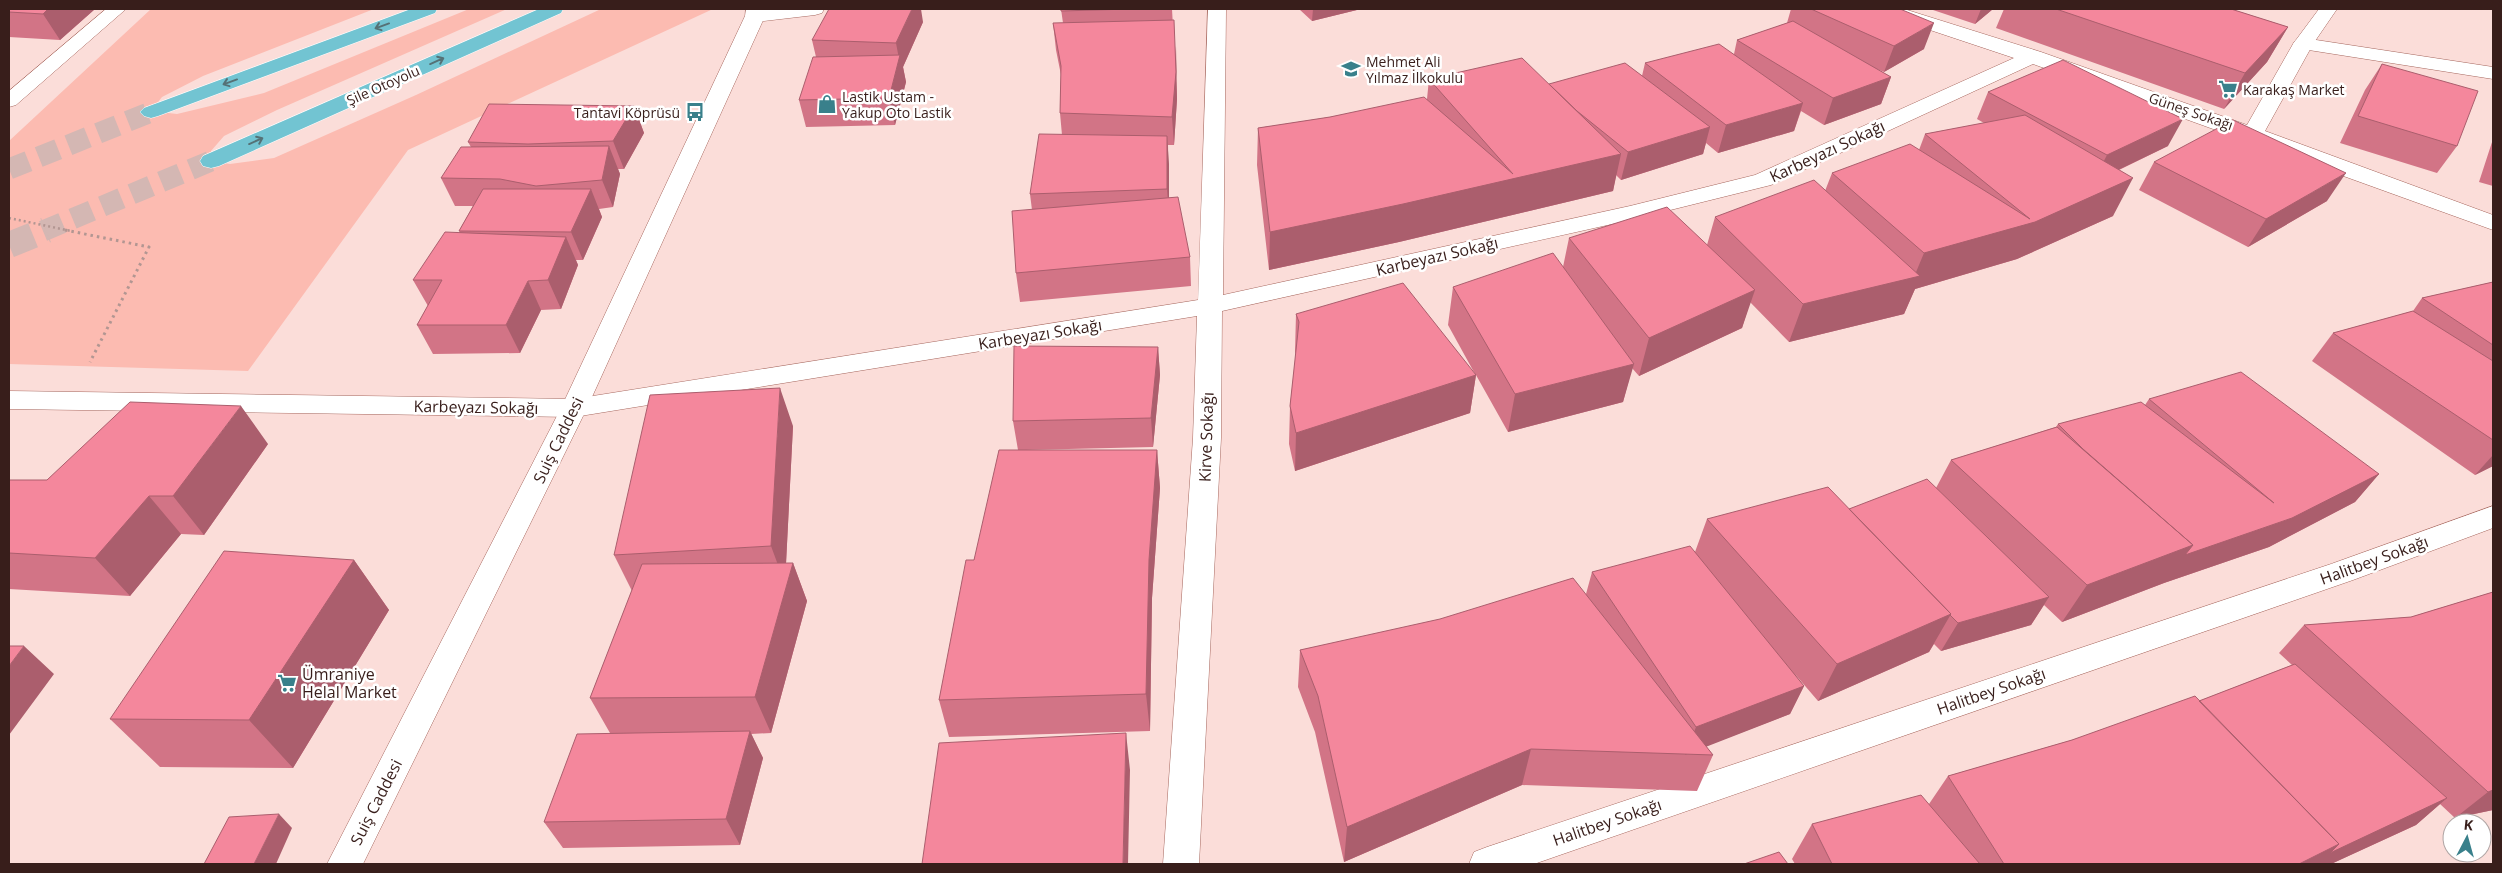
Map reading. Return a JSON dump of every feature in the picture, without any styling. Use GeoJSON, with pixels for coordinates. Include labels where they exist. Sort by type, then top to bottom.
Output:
{"type":"FeatureCollection","features":[{"type":"Feature","properties":{"kind":"highway"},"geometry":{"type":"LineString","coordinates":[[151,112],[428,9]]}},
{"type":"Feature","properties":{"kind":"highway","name":"Şile Otoyolu"},"geometry":{"type":"LineString","coordinates":[[212,161],[554,9]]}},
{"type":"Feature","properties":{"kind":"street"},"geometry":{"type":"LineString","coordinates":[[9,100],[117,9]]}},
{"type":"Feature","properties":{"kind":"street"},"geometry":{"type":"LineString","coordinates":[[755,12],[815,9]]}},
{"type":"Feature","properties":{"kind":"street","name":"Kirve Sokağı"},"geometry":{"type":"LineString","coordinates":[[1181,864],[1207,438],[1216,9]]}},
{"type":"Feature","properties":{"kind":"street","name":"Güneş Sokağı"},"geometry":{"type":"LineString","coordinates":[[1886,9],[2034,56],[2253,133],[2493,222]]}},
{"type":"Feature","properties":{"kind":"street"},"geometry":{"type":"LineString","coordinates":[[2253,133],[2303,44],[2328,9]]}},
{"type":"Feature","properties":{"kind":"street","name":"Suiş Caddesi"},"geometry":{"type":"LineString","coordinates":[[345,864],[574,408],[755,12]]}},
{"type":"Feature","properties":{"kind":"street"},"geometry":{"type":"LineString","coordinates":[[2303,44],[2493,73]]}},
{"type":"Feature","properties":{"kind":"street","name":"Karbeyazı Sokağı"},"geometry":{"type":"LineString","coordinates":[[9,400],[574,408],[1210,306],[1630,213],[1763,180],[2034,56]]}},
{"type":"Feature","properties":{"kind":"street","name":"Halitbey Sokağı"},"geometry":{"type":"LineString","coordinates":[[1487,864],[2332,576],[2493,517]]}},
{"type":"Feature","properties":{"kind":"path"},"geometry":{"type":"LineString","coordinates":[[9,218],[148,247],[70,401]]}},
{"type":"Feature","properties":{"kind":"shaded area"},"geometry":{"type":"Polygon","coordinates":[[[151,9],[374,9],[203,76],[162,97],[151,111],[177,114],[264,93],[469,9],[507,9],[277,110],[224,136],[211,151],[211,161],[230,164],[274,158],[416,95],[601,9],[713,9],[408,150],[248,371],[9,364],[9,141],[151,9]]]}},
{"type":"Feature","properties":{"kind":"building"},"geometry":{"type":"Polygon","coordinates":[[[9,9],[48,9],[43,14],[9,12],[9,9]]]}},
{"type":"Feature","properties":{"kind":"building"},"geometry":{"type":"Polygon","coordinates":[[[829,9],[912,9],[896,43],[812,40],[829,9]]]}},
{"type":"Feature","properties":{"kind":"building"},"geometry":{"type":"Polygon","coordinates":[[[1061,9],[1130,9],[1061,11],[1061,9]]]}},
{"type":"Feature","properties":{"kind":"building"},"geometry":{"type":"Polygon","coordinates":[[[1811,9],[1900,9],[1934,23],[1894,46],[1811,9]]]}},
{"type":"Feature","properties":{"kind":"building"},"geometry":{"type":"Polygon","coordinates":[[[2056,9],[2231,9],[2288,27],[2245,73],[2056,9]]]}},
{"type":"Feature","properties":{"kind":"building"},"geometry":{"type":"Polygon","coordinates":[[[1174,20],[1176,72],[1172,117],[1060,113],[1061,66],[1053,23],[1174,20]]]}},
{"type":"Feature","properties":{"kind":"building"},"geometry":{"type":"Polygon","coordinates":[[[1793,21],[1891,77],[1833,98],[1737,40],[1793,21]]]}},
{"type":"Feature","properties":{"kind":"building"},"geometry":{"type":"Polygon","coordinates":[[[1719,44],[1803,103],[1726,125],[1645,63],[1719,44]]]}},
{"type":"Feature","properties":{"kind":"building"},"geometry":{"type":"Polygon","coordinates":[[[900,55],[889,98],[799,100],[813,57],[900,55]]]}},
{"type":"Feature","properties":{"kind":"building"},"geometry":{"type":"Polygon","coordinates":[[[1522,58],[1621,154],[1403,204],[1270,232],[1258,128],[1330,117],[1424,97],[1513,174],[1429,79],[1522,58]]]}},
{"type":"Feature","properties":{"kind":"building"},"geometry":{"type":"Polygon","coordinates":[[[2063,60],[2183,119],[2107,155],[1988,92],[2063,60]]]}},
{"type":"Feature","properties":{"kind":"building"},"geometry":{"type":"Polygon","coordinates":[[[1625,63],[1710,127],[1628,152],[1577,111],[1549,84],[1625,63]]]}},
{"type":"Feature","properties":{"kind":"building"},"geometry":{"type":"Polygon","coordinates":[[[2382,64],[2478,91],[2457,146],[2358,116],[2382,64]]]}},
{"type":"Feature","properties":{"kind":"building"},"geometry":{"type":"Polygon","coordinates":[[[489,104],[634,106],[613,141],[528,144],[468,142],[489,104]]]}},
{"type":"Feature","properties":{"kind":"building"},"geometry":{"type":"Polygon","coordinates":[[[2025,115],[2133,178],[2035,222],[1924,253],[1832,173],[1910,144],[2030,219],[1925,134],[2025,115]]]}},
{"type":"Feature","properties":{"kind":"building"},"geometry":{"type":"Polygon","coordinates":[[[2233,120],[2346,173],[2266,219],[2154,162],[2233,120]]]}},
{"type":"Feature","properties":{"kind":"building"},"geometry":{"type":"Polygon","coordinates":[[[1039,134],[1167,136],[1167,189],[1030,194],[1039,134]]]}},
{"type":"Feature","properties":{"kind":"building"},"geometry":{"type":"Polygon","coordinates":[[[609,146],[602,180],[536,186],[500,179],[441,178],[461,147],[609,146]]]}},
{"type":"Feature","properties":{"kind":"building"},"geometry":{"type":"Polygon","coordinates":[[[1814,180],[1920,276],[1803,304],[1715,217],[1814,180]]]}},
{"type":"Feature","properties":{"kind":"building"},"geometry":{"type":"Polygon","coordinates":[[[483,189],[591,189],[571,232],[459,231],[483,189]]]}},
{"type":"Feature","properties":{"kind":"building"},"geometry":{"type":"Polygon","coordinates":[[[1178,197],[1190,257],[1016,273],[1012,211],[1178,197]]]}},
{"type":"Feature","properties":{"kind":"building"},"geometry":{"type":"Polygon","coordinates":[[[1667,207],[1755,290],[1649,338],[1569,238],[1667,207]]]}},
{"type":"Feature","properties":{"kind":"building"},"geometry":{"type":"Polygon","coordinates":[[[445,232],[566,237],[548,280],[528,281],[506,325],[417,325],[442,280],[413,280],[445,232]]]}},
{"type":"Feature","properties":{"kind":"building"},"geometry":{"type":"Polygon","coordinates":[[[1553,253],[1634,364],[1515,394],[1453,287],[1553,253]]]}},
{"type":"Feature","properties":{"kind":"building"},"geometry":{"type":"Polygon","coordinates":[[[2493,282],[2493,345],[2422,298],[2493,282]]]}},
{"type":"Feature","properties":{"kind":"building"},"geometry":{"type":"Polygon","coordinates":[[[1403,283],[1476,375],[1296,433],[1290,406],[1299,322],[1296,314],[1403,283]]]}},
{"type":"Feature","properties":{"kind":"building"},"geometry":{"type":"Polygon","coordinates":[[[2413,311],[2493,361],[2493,440],[2333,333],[2413,311]]]}},
{"type":"Feature","properties":{"kind":"building"},"geometry":{"type":"Polygon","coordinates":[[[1014,346],[1158,347],[1151,418],[1013,421],[1014,346]]]}},
{"type":"Feature","properties":{"kind":"building"},"geometry":{"type":"Polygon","coordinates":[[[2241,372],[2379,474],[2292,518],[2185,555],[2193,545],[2083,449],[2058,424],[2141,402],[2274,503],[2149,399],[2241,372]]]}},
{"type":"Feature","properties":{"kind":"building"},"geometry":{"type":"Polygon","coordinates":[[[780,388],[771,546],[614,555],[650,395],[780,388]]]}},
{"type":"Feature","properties":{"kind":"building"},"geometry":{"type":"Polygon","coordinates":[[[130,402],[241,406],[173,496],[149,496],[95,558],[9,553],[9,480],[47,480],[130,402]]]}},
{"type":"Feature","properties":{"kind":"building"},"geometry":{"type":"Polygon","coordinates":[[[2057,427],[2193,545],[2087,585],[1951,460],[2057,427]]]}},
{"type":"Feature","properties":{"kind":"building"},"geometry":{"type":"Polygon","coordinates":[[[999,450],[1157,450],[1149,560],[1146,694],[939,700],[966,560],[974,560],[999,450]]]}},
{"type":"Feature","properties":{"kind":"building"},"geometry":{"type":"Polygon","coordinates":[[[1927,479],[2049,597],[1958,623],[1849,509],[1927,479]]]}},
{"type":"Feature","properties":{"kind":"building"},"geometry":{"type":"Polygon","coordinates":[[[1828,487],[1951,614],[1837,664],[1707,519],[1828,487]]]}},
{"type":"Feature","properties":{"kind":"building"},"geometry":{"type":"Polygon","coordinates":[[[1690,546],[1804,686],[1696,727],[1592,572],[1690,546]]]}},
{"type":"Feature","properties":{"kind":"building"},"geometry":{"type":"Polygon","coordinates":[[[224,551],[354,560],[249,720],[110,719],[224,551]]]}},
{"type":"Feature","properties":{"kind":"building"},"geometry":{"type":"Polygon","coordinates":[[[793,563],[755,697],[590,698],[642,564],[793,563]]]}},
{"type":"Feature","properties":{"kind":"building"},"geometry":{"type":"Polygon","coordinates":[[[1573,578],[1713,755],[1531,749],[1347,827],[1318,696],[1300,650],[1440,619],[1573,578]]]}},
{"type":"Feature","properties":{"kind":"building"},"geometry":{"type":"Polygon","coordinates":[[[2493,592],[2493,790],[2488,792],[2304,625],[2411,617],[2493,592]]]}},
{"type":"Feature","properties":{"kind":"building"},"geometry":{"type":"Polygon","coordinates":[[[9,646],[24,646],[9,666],[9,646]]]}},
{"type":"Feature","properties":{"kind":"building"},"geometry":{"type":"Polygon","coordinates":[[[2295,664],[2447,798],[2330,853],[2339,844],[2199,701],[2295,664]]]}},
{"type":"Feature","properties":{"kind":"building"},"geometry":{"type":"Polygon","coordinates":[[[2195,696],[2339,844],[2299,864],[2004,864],[1948,776],[2072,740],[2195,696]]]}},
{"type":"Feature","properties":{"kind":"building"},"geometry":{"type":"Polygon","coordinates":[[[750,731],[726,819],[544,822],[577,734],[750,731]]]}},
{"type":"Feature","properties":{"kind":"building"},"geometry":{"type":"Polygon","coordinates":[[[1126,733],[1123,864],[922,864],[939,743],[1126,733]]]}},
{"type":"Feature","properties":{"kind":"building"},"geometry":{"type":"Polygon","coordinates":[[[1921,795],[1980,864],[1832,864],[1812,824],[1921,795]]]}},
{"type":"Feature","properties":{"kind":"building"},"geometry":{"type":"Polygon","coordinates":[[[279,814],[254,864],[204,864],[229,817],[279,814]]]}},
{"type":"Feature","properties":{"kind":"building"},"geometry":{"type":"Polygon","coordinates":[[[1779,852],[1788,864],[1744,864],[1779,852]]]}},
{"type":"Feature","properties":{"kind":"tunnel"},"geometry":{"type":"LineString","coordinates":[[9,169],[151,112]]}},
{"type":"Feature","properties":{"kind":"tunnel"},"geometry":{"type":"LineString","coordinates":[[43,231],[211,161]]}},
{"type":"Feature","properties":{"kind":"tunnel"},"geometry":{"type":"LineString","coordinates":[[9,245],[46,230]]}},
{"type":"Feature","properties":{"kind":"place","name":"Mehmet Ali Yılmaz İlkokulu"},"geometry":{"type":"Point","coordinates":[1351,69]}},
{"type":"Feature","properties":{"kind":"place","name":"Karakaş Market"},"geometry":{"type":"Point","coordinates":[2228,89]}},
{"type":"Feature","properties":{"kind":"place","name":"Lastik Ustam - Yakup Oto Lastik"},"geometry":{"type":"Point","coordinates":[827,104]}},
{"type":"Feature","properties":{"kind":"place","name":"Tantavi Köprüsü"},"geometry":{"type":"Point","coordinates":[695,112]}},
{"type":"Feature","properties":{"kind":"place","name":"Ümraniye Helal Market"},"geometry":{"type":"Point","coordinates":[287,683]}}]}
